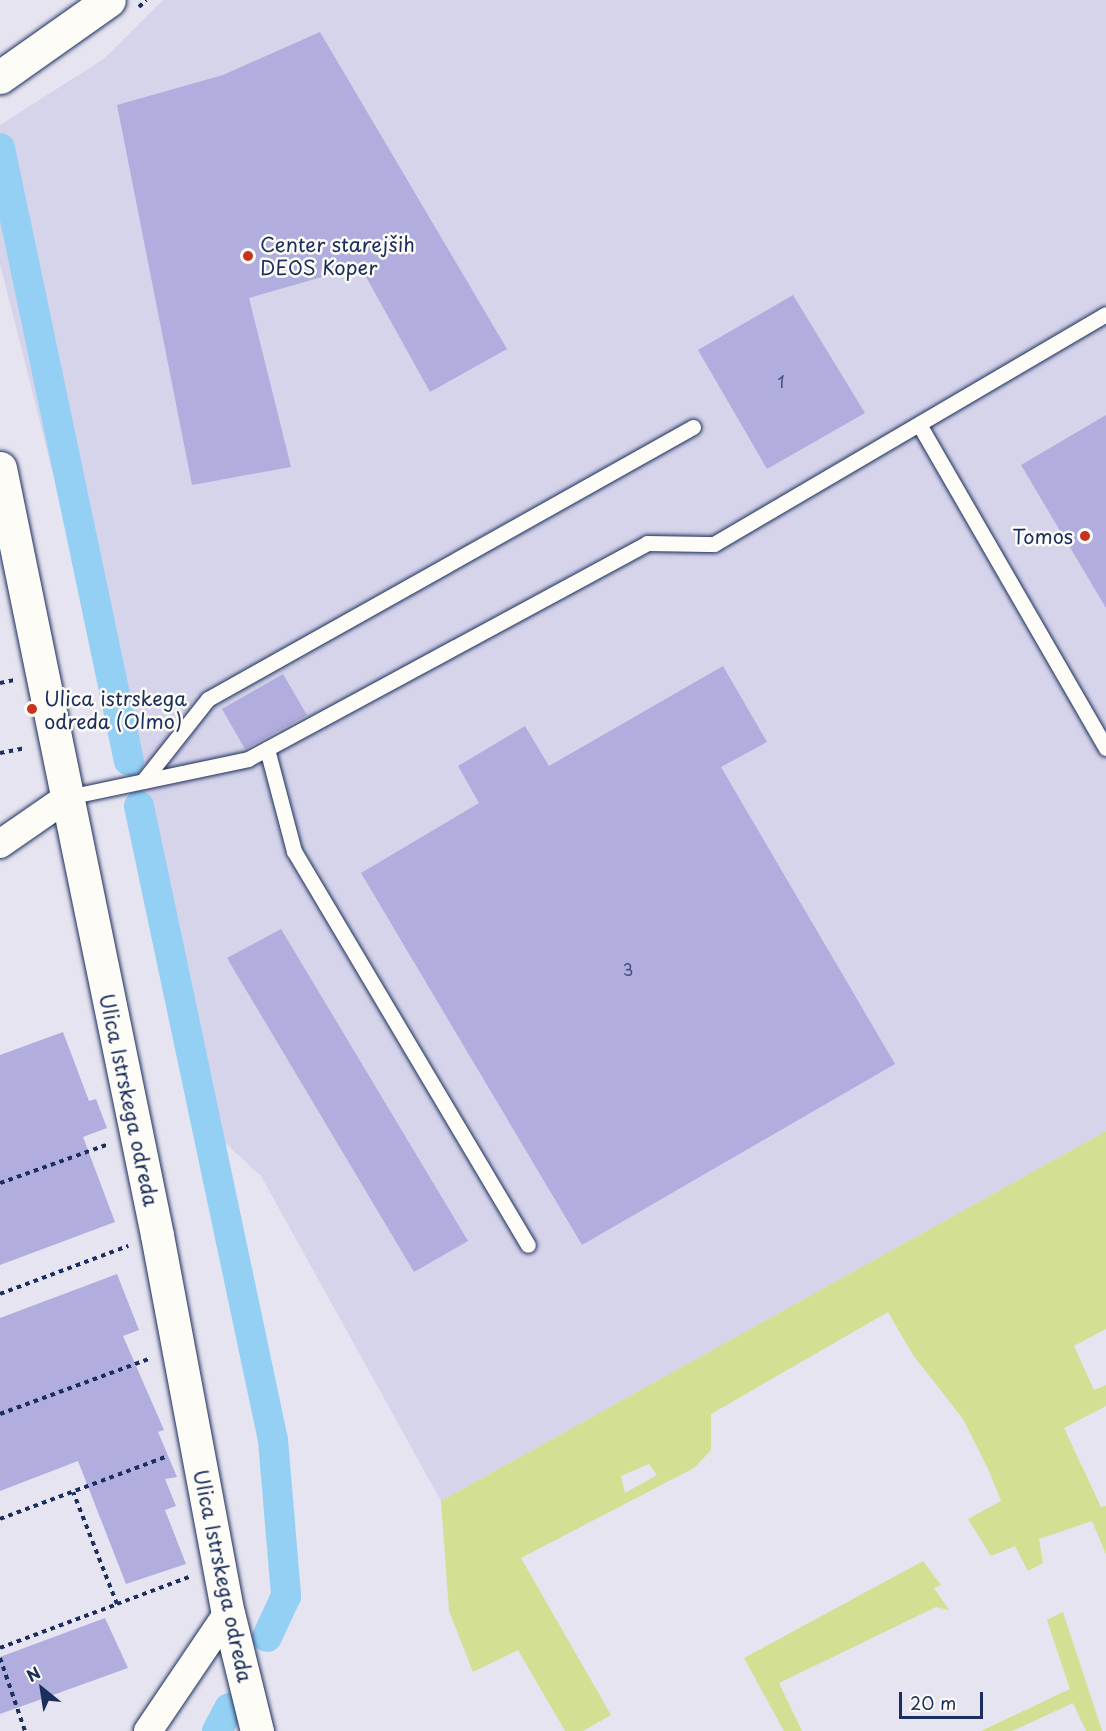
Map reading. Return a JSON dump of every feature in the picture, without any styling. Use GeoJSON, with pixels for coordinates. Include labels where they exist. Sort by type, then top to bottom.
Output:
{"type":"FeatureCollection","features":[{"type":"Feature","properties":{"kind":"street"},"geometry":{"type":"LineString","coordinates":[[0,78],[109,0]]}},
{"type":"Feature","properties":{"kind":"street","name":"Ulica Istrskega odreda"},"geometry":{"type":"LineString","coordinates":[[0,468],[157,1235],[176,1349],[228,1613],[257,1731]]}},
{"type":"Feature","properties":{"kind":"street"},"geometry":{"type":"LineString","coordinates":[[0,844],[68,797]]}},
{"type":"Feature","properties":{"kind":"street"},"geometry":{"type":"LineString","coordinates":[[148,1731],[228,1613]]}},
{"type":"Feature","properties":{"kind":"lane"},"geometry":{"type":"LineString","coordinates":[[68,797],[248,759],[647,543],[714,544],[920,426],[1106,314]]}},
{"type":"Feature","properties":{"kind":"lane"},"geometry":{"type":"LineString","coordinates":[[920,426],[1106,748]]}},
{"type":"Feature","properties":{"kind":"lane"},"geometry":{"type":"LineString","coordinates":[[143,781],[208,699],[693,427]]}},
{"type":"Feature","properties":{"kind":"lane"},"geometry":{"type":"LineString","coordinates":[[267,749],[294,851],[528,1245]]}},
{"type":"Feature","properties":{"kind":"path"},"geometry":{"type":"LineString","coordinates":[[0,1183],[135,1135]]}},
{"type":"Feature","properties":{"kind":"path"},"geometry":{"type":"LineString","coordinates":[[0,1294],[157,1235]]}},
{"type":"Feature","properties":{"kind":"path"},"geometry":{"type":"LineString","coordinates":[[0,1413],[176,1349]]}},
{"type":"Feature","properties":{"kind":"path"},"geometry":{"type":"LineString","coordinates":[[0,1519],[196,1445]]}},
{"type":"Feature","properties":{"kind":"path"},"geometry":{"type":"LineString","coordinates":[[73,1492],[117,1604]]}},
{"type":"Feature","properties":{"kind":"path"},"geometry":{"type":"LineString","coordinates":[[0,1648],[219,1566]]}},
{"type":"Feature","properties":{"kind":"path"},"geometry":{"type":"LineString","coordinates":[[0,1658],[25,1731]]}},
{"type":"Feature","properties":{"kind":"shaded area"},"geometry":{"type":"Polygon","coordinates":[[[163,0],[1106,0],[1106,1131],[441,1501],[261,1176],[221,1139],[0,264],[0,125],[105,58],[163,0]]]}},
{"type":"Feature","properties":{"kind":"green space"},"geometry":{"type":"Polygon","coordinates":[[[1106,1131],[1106,1329],[1074,1346],[1094,1390],[1106,1385],[1106,1406],[1064,1428],[1101,1507],[1106,1506],[1106,1554],[1092,1521],[1039,1539],[1043,1563],[1028,1571],[1015,1546],[991,1556],[968,1519],[1001,1501],[989,1471],[963,1419],[913,1355],[888,1312],[711,1414],[711,1450],[694,1468],[521,1558],[611,1715],[583,1731],[565,1731],[518,1650],[473,1672],[449,1611],[441,1501],[1106,1131]],[[649,1464],[621,1476],[625,1493],[657,1475],[649,1464]]]}},
{"type":"Feature","properties":{"kind":"green space"},"geometry":{"type":"Polygon","coordinates":[[[923,1561],[941,1585],[934,1588],[949,1610],[936,1607],[779,1683],[802,1731],[784,1731],[744,1658],[923,1561]]]}},
{"type":"Feature","properties":{"kind":"green space"},"geometry":{"type":"Polygon","coordinates":[[[1063,1612],[1102,1731],[1086,1731],[1073,1703],[1012,1731],[981,1731],[1070,1689],[1047,1620],[1063,1612]]]}},
{"type":"Feature","properties":{"kind":"building","name":"Center starejših DEOS Koper"},"geometry":{"type":"Polygon","coordinates":[[[320,32],[507,349],[430,392],[360,266],[249,298],[291,467],[192,485],[117,105],[223,75],[320,32]]]}},
{"type":"Feature","properties":{"kind":"building"},"geometry":{"type":"Polygon","coordinates":[[[793,295],[865,413],[767,469],[698,350],[793,295]]]}},
{"type":"Feature","properties":{"kind":"building","name":"Tomos"},"geometry":{"type":"Polygon","coordinates":[[[1106,415],[1106,608],[1021,465],[1106,415]]]}},
{"type":"Feature","properties":{"kind":"building"},"geometry":{"type":"Polygon","coordinates":[[[723,666],[767,742],[721,767],[895,1064],[582,1245],[361,873],[479,803],[458,766],[525,726],[549,766],[723,666]]]}},
{"type":"Feature","properties":{"kind":"building"},"geometry":{"type":"Polygon","coordinates":[[[283,674],[307,715],[245,749],[222,709],[283,674]]]}},
{"type":"Feature","properties":{"kind":"building"},"geometry":{"type":"Polygon","coordinates":[[[281,929],[468,1241],[414,1272],[227,958],[281,929]]]}},
{"type":"Feature","properties":{"kind":"building"},"geometry":{"type":"Polygon","coordinates":[[[63,1032],[89,1101],[96,1099],[107,1128],[83,1137],[115,1222],[0,1265],[0,1055],[63,1032]]]}},
{"type":"Feature","properties":{"kind":"building"},"geometry":{"type":"Polygon","coordinates":[[[117,1274],[139,1330],[123,1336],[164,1430],[158,1432],[177,1477],[165,1479],[176,1506],[165,1510],[186,1564],[126,1584],[78,1461],[0,1491],[0,1318],[117,1274]]]}},
{"type":"Feature","properties":{"kind":"building"},"geometry":{"type":"Polygon","coordinates":[[[105,1618],[128,1668],[0,1714],[0,1657],[105,1618]]]}},
{"type":"Feature","properties":{"kind":"waterway"},"geometry":{"type":"LineString","coordinates":[[0,148],[129,761]]}},
{"type":"Feature","properties":{"kind":"waterway"},"geometry":{"type":"LineString","coordinates":[[139,806],[273,1440],[286,1596],[267,1637]]}},
{"type":"Feature","properties":{"kind":"waterway"},"geometry":{"type":"LineString","coordinates":[[217,1731],[229,1708]]}},
{"type":"Feature","properties":{"kind":"place","name":"Center starejših DEOS Koper"},"geometry":{"type":"Point","coordinates":[248,256]}},
{"type":"Feature","properties":{"kind":"place","name":"Tomos"},"geometry":{"type":"Point","coordinates":[1085,536]}},
{"type":"Feature","properties":{"kind":"place","name":"Ulica istrskega odreda (Olmo)"},"geometry":{"type":"Point","coordinates":[32,709]}}]}
